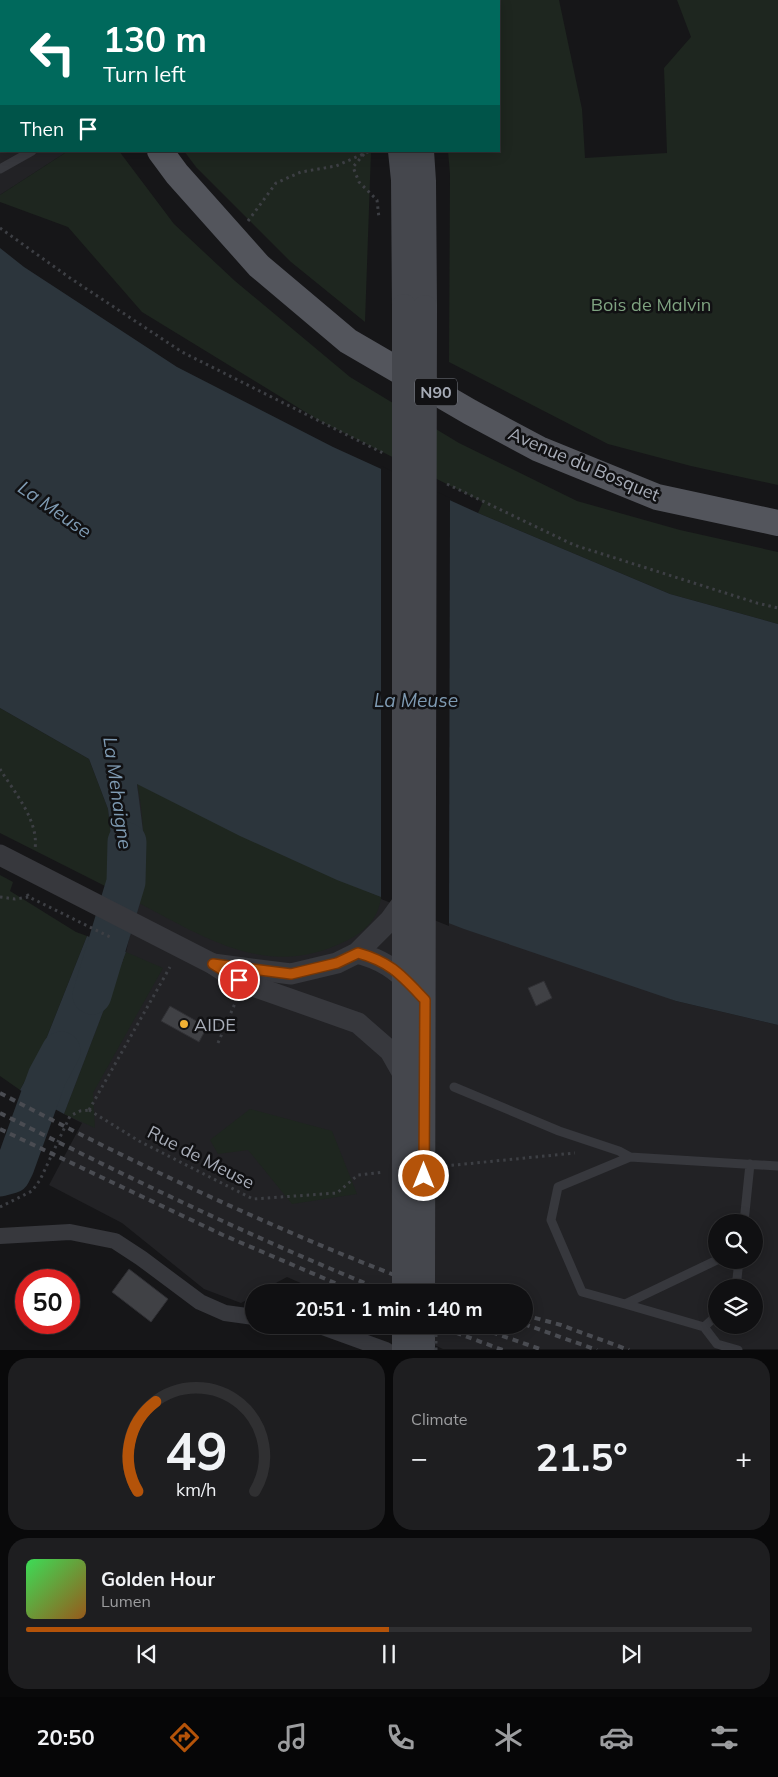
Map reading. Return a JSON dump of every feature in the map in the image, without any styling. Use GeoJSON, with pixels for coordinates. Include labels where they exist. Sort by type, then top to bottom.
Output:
{"type":"FeatureCollection","features":[{"type":"Feature","properties":{"kind":"main road","name":"Avenue du Bosquet"},"geometry":{"type":"LineString","coordinates":[[161,152],[259,266],[348,341],[470,412],[539,449],[656,497],[778,523]]}},
{"type":"Feature","properties":{"kind":"main road"},"geometry":{"type":"LineString","coordinates":[[400,152],[414,306],[425,1000],[423,1284]]}},
{"type":"Feature","properties":{"kind":"main road"},"geometry":{"type":"LineString","coordinates":[[404,1284],[403,902],[414,306],[424,181],[422,152]]}},
{"type":"Feature","properties":{"kind":"main road"},"geometry":{"type":"LineString","coordinates":[[404,1334],[404,1350]]}},
{"type":"Feature","properties":{"kind":"main road"},"geometry":{"type":"LineString","coordinates":[[423,1334],[423,1350]]}},
{"type":"Feature","properties":{"kind":"street"},"geometry":{"type":"LineString","coordinates":[[0,855],[213,964],[239,980],[358,1022],[390,1051],[403,1074]]}},
{"type":"Feature","properties":{"kind":"street"},"geometry":{"type":"LineString","coordinates":[[213,964],[291,974],[337,963],[358,953],[390,920],[403,902]]}},
{"type":"Feature","properties":{"kind":"street"},"geometry":{"type":"LineString","coordinates":[[358,953],[383,962],[403,977],[425,1000]]}},
{"type":"Feature","properties":{"kind":"street"},"geometry":{"type":"LineString","coordinates":[[0,1236],[70,1232],[115,1240],[200,1302],[224,1313],[245,1316]]}},
{"type":"Feature","properties":{"kind":"street"},"geometry":{"type":"LineString","coordinates":[[342,1334],[386,1350]]}},
{"type":"Feature","properties":{"kind":"lane"},"geometry":{"type":"LineString","coordinates":[[0,170],[30,152]]}},
{"type":"Feature","properties":{"kind":"lane"},"geometry":{"type":"LineString","coordinates":[[454,1087],[559,1131],[608,1147],[630,1157],[778,1166]]}},
{"type":"Feature","properties":{"kind":"lane"},"geometry":{"type":"LineString","coordinates":[[630,1157],[558,1187],[550,1220],[582,1292],[704,1327],[717,1344],[738,1350]]}},
{"type":"Feature","properties":{"kind":"lane"},"geometry":{"type":"LineString","coordinates":[[745,1214],[750,1164]]}},
{"type":"Feature","properties":{"kind":"lane"},"geometry":{"type":"LineString","coordinates":[[625,1304],[708,1264]]}},
{"type":"Feature","properties":{"kind":"lane"},"geometry":{"type":"LineString","coordinates":[[704,1327],[708,1323]]}},
{"type":"Feature","properties":{"kind":"path"},"geometry":{"type":"LineString","coordinates":[[234,238],[276,183],[302,172],[336,166],[368,152]]}},
{"type":"Feature","properties":{"kind":"path"},"geometry":{"type":"LineString","coordinates":[[0,228],[70,278],[182,352],[386,454]]}},
{"type":"Feature","properties":{"kind":"path"},"geometry":{"type":"LineString","coordinates":[[442,482],[574,546],[778,608]]}},
{"type":"Feature","properties":{"kind":"path"},"geometry":{"type":"LineString","coordinates":[[0,769],[30,817],[36,842],[35,852]]}},
{"type":"Feature","properties":{"kind":"path"},"geometry":{"type":"LineString","coordinates":[[0,897],[15,899],[29,897],[30,888]]}},
{"type":"Feature","properties":{"kind":"path"},"geometry":{"type":"LineString","coordinates":[[79,922],[117,941]]}},
{"type":"Feature","properties":{"kind":"path"},"geometry":{"type":"LineString","coordinates":[[0,1207],[32,1191],[40,1180],[70,1116],[80,1111],[89,1110],[170,967]]}},
{"type":"Feature","properties":{"kind":"path"},"geometry":{"type":"LineString","coordinates":[[218,1043],[237,999]]}},
{"type":"Feature","properties":{"kind":"path","name":"Rue de Meuse"},"geometry":{"type":"LineString","coordinates":[[89,1110],[139,1141],[253,1199],[337,1193],[358,1175],[388,1172]]}},
{"type":"Feature","properties":{"kind":"path"},"geometry":{"type":"LineString","coordinates":[[436,1167],[592,1152],[608,1147]]}},
{"type":"Feature","properties":{"kind":"path"},"geometry":{"type":"LineString","coordinates":[[436,1334],[436,1350]]}},
{"type":"Feature","properties":{"kind":"shaded area"},"geometry":{"type":"Polygon","coordinates":[[[0,152],[66,152],[0,195],[0,152]]]}},
{"type":"Feature","properties":{"kind":"shaded area"},"geometry":{"type":"Polygon","coordinates":[[[137,783],[676,1001],[778,1025],[778,1349],[443,1349],[410,1334],[533,1334],[533,1284],[303,1284],[287,1277],[274,1284],[245,1284],[245,1301],[241,1303],[204,1289],[122,1223],[49,1185],[82,1123],[64,1114],[126,952],[143,869],[137,783]]]}},
{"type":"Feature","properties":{"kind":"green space","name":"Bois de Malvin"},"geometry":{"type":"Polygon","coordinates":[[[500,0],[559,0],[582,109],[585,158],[667,153],[664,68],[691,37],[677,0],[778,0],[778,485],[691,466],[608,444],[449,362],[450,174],[448,152],[500,152],[500,0]]]}},
{"type":"Feature","properties":{"kind":"green space"},"geometry":{"type":"Polygon","coordinates":[[[66,152],[120,152],[174,224],[235,281],[350,377],[459,443],[577,501],[680,530],[778,552],[778,624],[670,594],[478,513],[483,502],[320,421],[142,312],[68,227],[0,202],[0,195],[66,152]]]}},
{"type":"Feature","properties":{"kind":"green space"},"geometry":{"type":"Polygon","coordinates":[[[185,152],[371,152],[365,322],[291,262],[196,167],[185,152]]]}},
{"type":"Feature","properties":{"kind":"green space"},"geometry":{"type":"Polygon","coordinates":[[[0,708],[89,759],[108,809],[112,846],[107,887],[0,833],[0,708]]]}},
{"type":"Feature","properties":{"kind":"green space"},"geometry":{"type":"Polygon","coordinates":[[[137,783],[257,843],[381,897],[378,911],[366,928],[348,940],[319,952],[291,956],[265,955],[239,950],[213,941],[137,902],[141,872],[143,828],[137,783]]]}},
{"type":"Feature","properties":{"kind":"green space"},"geometry":{"type":"Polygon","coordinates":[[[0,875],[13,882],[10,891],[76,932],[87,936],[41,1052],[20,1090],[0,1076],[0,875]]]}},
{"type":"Feature","properties":{"kind":"green space"},"geometry":{"type":"Polygon","coordinates":[[[126,952],[163,968],[93,1093],[95,1128],[64,1114],[126,952]]]}},
{"type":"Feature","properties":{"kind":"green space"},"geometry":{"type":"Polygon","coordinates":[[[250,1109],[332,1131],[357,1194],[292,1204],[248,1150],[218,1154],[210,1140],[250,1109]]]}},
{"type":"Feature","properties":{"kind":"water","name":"La Meuse"},"geometry":{"type":"Polygon","coordinates":[[[0,248],[24,267],[177,367],[333,447],[478,513],[670,594],[778,624],[778,1025],[676,1001],[464,929],[337,880],[240,836],[137,784],[144,839],[143,869],[137,902],[107,887],[112,846],[108,809],[89,759],[0,708],[0,248]]]}},
{"type":"Feature","properties":{"kind":"water"},"geometry":{"type":"Polygon","coordinates":[[[87,936],[126,952],[64,1114],[20,1090],[41,1052],[87,936]]]}},
{"type":"Feature","properties":{"kind":"pier"},"geometry":{"type":"Polygon","coordinates":[[[381,466],[450,498],[449,926],[381,899],[381,466]]]}},
{"type":"Feature","properties":{"kind":"building"},"geometry":{"type":"Polygon","coordinates":[[[544,981],[552,998],[536,1006],[528,988],[544,981]]]}},
{"type":"Feature","properties":{"kind":"building","name":"AIDE"},"geometry":{"type":"Polygon","coordinates":[[[170,1006],[207,1027],[199,1042],[161,1021],[170,1006]]]}},
{"type":"Feature","properties":{"kind":"building"},"geometry":{"type":"Polygon","coordinates":[[[129,1269],[168,1299],[151,1322],[112,1292],[129,1269]]]}},
{"type":"Feature","properties":{"kind":"waterway","name":"La Mehaigne"},"geometry":{"type":"LineString","coordinates":[[92,995],[126,882],[127,842]]}},
{"type":"Feature","properties":{"kind":"waterway","name":"La Mehaigne"},"geometry":{"type":"LineString","coordinates":[[0,1177],[11,1174],[15,1166],[47,1077],[61,1051]]}},
{"type":"Feature","properties":{"kind":"railway"},"geometry":{"type":"LineString","coordinates":[[0,1093],[108,1148],[217,1200],[327,1248],[419,1284]]}},
{"type":"Feature","properties":{"kind":"railway"},"geometry":{"type":"LineString","coordinates":[[0,1113],[192,1207],[367,1284]]}},
{"type":"Feature","properties":{"kind":"railway"},"geometry":{"type":"LineString","coordinates":[[0,1129],[223,1235],[337,1284]]}},
{"type":"Feature","properties":{"kind":"railway"},"geometry":{"type":"LineString","coordinates":[[533,1317],[561,1325],[629,1350]]}},
{"type":"Feature","properties":{"kind":"railway"},"geometry":{"type":"LineString","coordinates":[[533,1327],[597,1350]]}},
{"type":"Feature","properties":{"kind":"railway"},"geometry":{"type":"LineString","coordinates":[[459,1334],[503,1350]]}},
{"type":"Feature","properties":{"kind":"railway"},"geometry":{"type":"LineString","coordinates":[[497,1334],[543,1350]]}},
{"type":"Feature","properties":{"kind":"place","name":"AIDE"},"geometry":{"type":"Point","coordinates":[184,1024]}},
{"type":"Feature","properties":{"kind":"route"},"geometry":{"type":"LineString","coordinates":[[239,980],[213,964],[291,974],[337,963],[358,953],[375,958],[391,966],[425,1000],[424,1176]]}}]}
